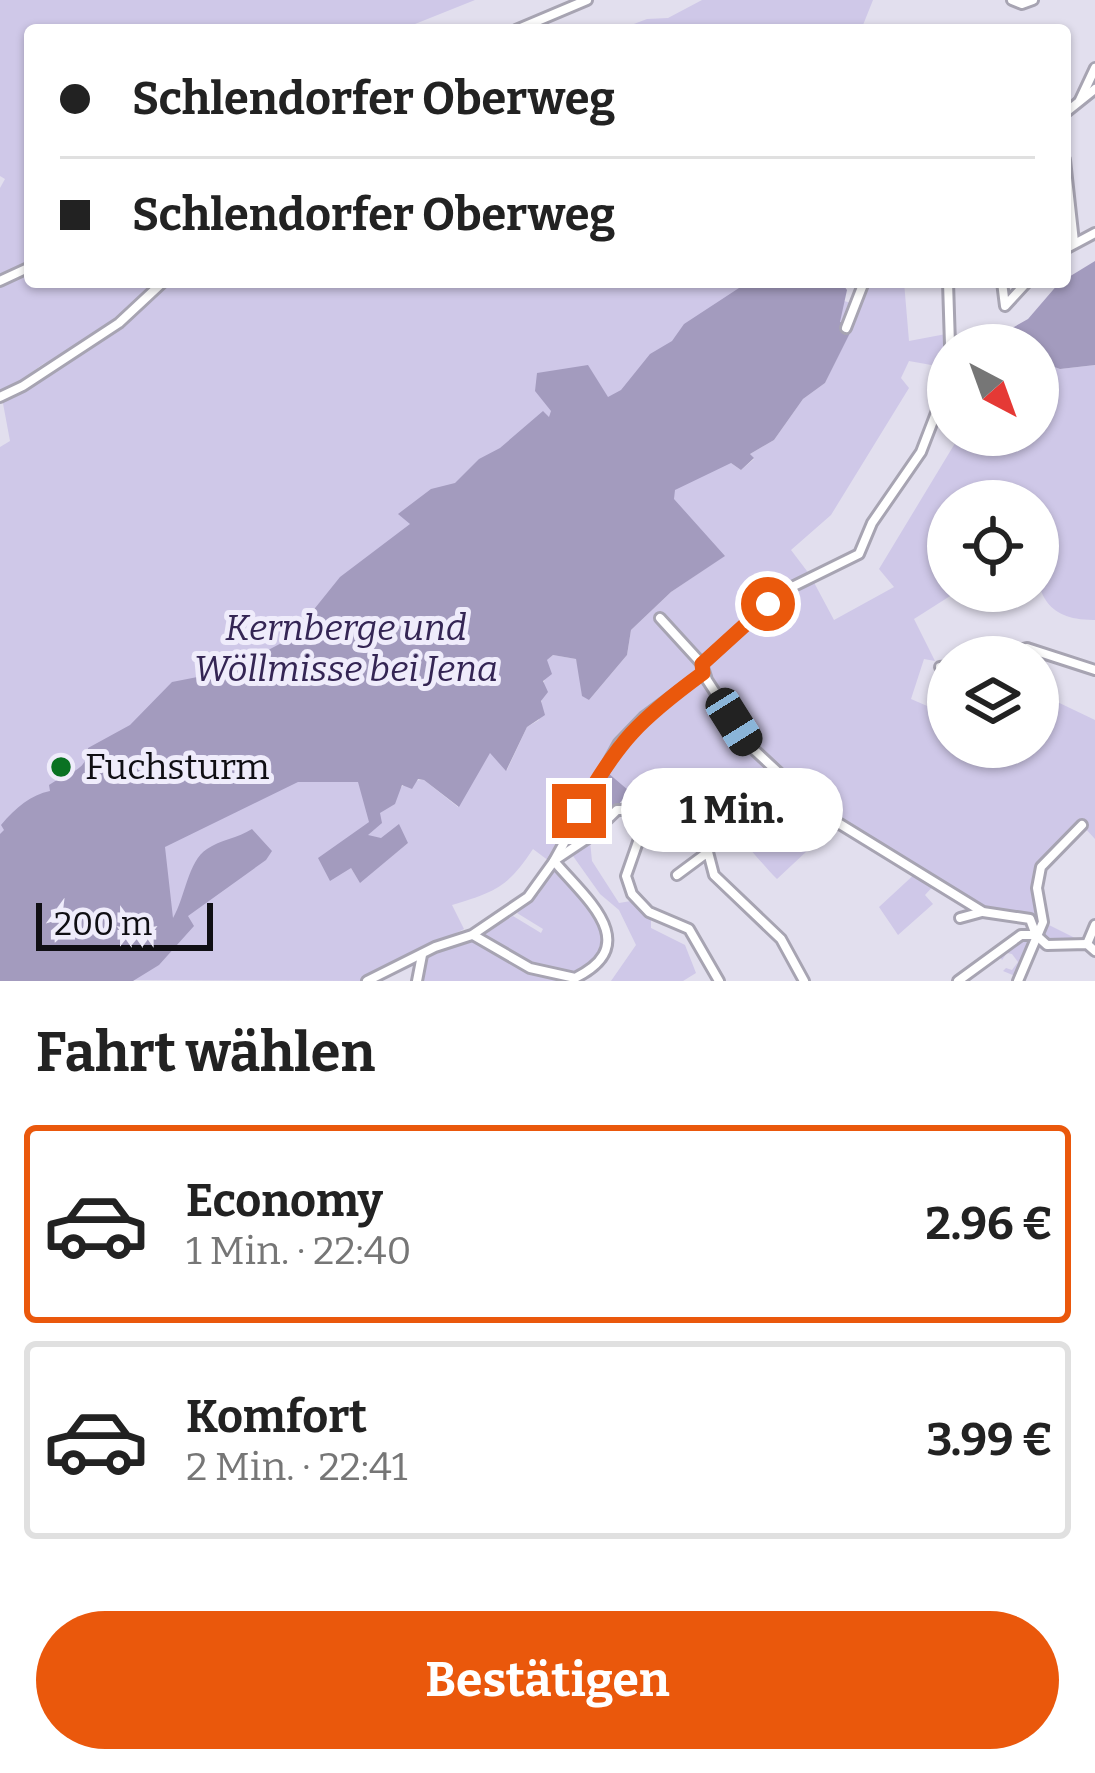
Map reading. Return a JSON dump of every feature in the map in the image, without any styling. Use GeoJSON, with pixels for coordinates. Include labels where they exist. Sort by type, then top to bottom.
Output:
{"type":"FeatureCollection","features":[{"type":"Feature","properties":{"kind":"street"},"geometry":{"type":"LineString","coordinates":[[531,24],[587,0]]}},
{"type":"Feature","properties":{"kind":"street"},"geometry":{"type":"LineString","coordinates":[[1012,0],[1022,4],[1033,0]]}},
{"type":"Feature","properties":{"kind":"street"},"geometry":{"type":"LineString","coordinates":[[1080,101],[1080,92],[1095,68]]}},
{"type":"Feature","properties":{"kind":"street"},"geometry":{"type":"LineString","coordinates":[[1071,108],[1095,88]]}},
{"type":"Feature","properties":{"kind":"street"},"geometry":{"type":"LineString","coordinates":[[1071,215],[1074,242]]}},
{"type":"Feature","properties":{"kind":"street"},"geometry":{"type":"LineString","coordinates":[[1071,244],[1095,233]]}},
{"type":"Feature","properties":{"kind":"street"},"geometry":{"type":"LineString","coordinates":[[0,397],[119,323],[157,288]]}},
{"type":"Feature","properties":{"kind":"street"},"geometry":{"type":"LineString","coordinates":[[846,328],[862,288]]}},
{"type":"Feature","properties":{"kind":"street"},"geometry":{"type":"LineString","coordinates":[[947,288],[949,324]]}},
{"type":"Feature","properties":{"kind":"street"},"geometry":{"type":"LineString","coordinates":[[1002,288],[1002,305],[1008,305],[1022,288]]}},
{"type":"Feature","properties":{"kind":"street"},"geometry":{"type":"LineString","coordinates":[[367,981],[472,935],[528,898],[554,861],[619,743],[768,604],[860,554],[872,523],[927,436]]}},
{"type":"Feature","properties":{"kind":"street"},"geometry":{"type":"LineString","coordinates":[[660,618],[702,668],[750,746],[822,812],[983,912],[1030,920],[1036,935]]}},
{"type":"Feature","properties":{"kind":"street"},"geometry":{"type":"LineString","coordinates":[[1059,658],[1095,670]]}},
{"type":"Feature","properties":{"kind":"street"},"geometry":{"type":"LineString","coordinates":[[554,861],[617,810],[626,811],[640,836],[626,876],[632,894],[649,912],[688,929],[719,981]]}},
{"type":"Feature","properties":{"kind":"street"},"geometry":{"type":"LineString","coordinates":[[1018,981],[1043,922],[1037,888],[1041,868],[1082,825]]}},
{"type":"Feature","properties":{"kind":"street"},"geometry":{"type":"LineString","coordinates":[[677,875],[708,851],[710,870],[781,939],[804,981]]}},
{"type":"Feature","properties":{"kind":"street"},"geometry":{"type":"LineString","coordinates":[[472,935],[551,976],[575,978],[596,964],[606,950],[605,922],[554,861]]}},
{"type":"Feature","properties":{"kind":"street"},"geometry":{"type":"LineString","coordinates":[[960,918],[983,912]]}},
{"type":"Feature","properties":{"kind":"street"},"geometry":{"type":"LineString","coordinates":[[958,981],[1021,935],[1036,935],[1058,948],[1091,948],[1095,926]]}},
{"type":"Feature","properties":{"kind":"street"},"geometry":{"type":"LineString","coordinates":[[417,981],[422,953]]}},
{"type":"Feature","properties":{"kind":"green space"},"geometry":{"type":"Polygon","coordinates":[[[0,0],[475,0],[415,24],[24,24],[24,267],[0,278],[0,188],[5,179],[0,176],[0,0]]]}},
{"type":"Feature","properties":{"kind":"green space"},"geometry":{"type":"Polygon","coordinates":[[[702,0],[873,0],[863,24],[634,24],[668,18],[702,0]]]}},
{"type":"Feature","properties":{"kind":"green space"},"geometry":{"type":"Polygon","coordinates":[[[1095,261],[1095,365],[1060,369],[1059,324],[1019,324],[1055,288],[1071,288],[1071,276],[1095,261]]]}},
{"type":"Feature","properties":{"kind":"green space"},"geometry":{"type":"Polygon","coordinates":[[[24,273],[24,288],[152,288],[126,316],[122,313],[0,396],[0,284],[24,273]]]}},
{"type":"Feature","properties":{"kind":"green space"},"geometry":{"type":"Polygon","coordinates":[[[158,288],[835,288],[844,301],[858,305],[863,288],[905,288],[909,341],[927,338],[927,364],[909,361],[901,378],[909,388],[831,515],[791,550],[834,620],[894,587],[879,569],[927,490],[927,611],[914,619],[927,645],[927,660],[911,699],[927,706],[927,768],[1059,768],[1059,703],[1095,720],[1095,839],[1083,826],[1051,858],[1040,888],[1043,922],[1087,944],[1057,948],[1036,936],[1020,978],[1003,971],[1012,970],[1018,962],[1012,954],[1002,960],[998,953],[1021,935],[1036,935],[1030,919],[983,912],[937,882],[925,895],[933,904],[898,935],[879,907],[918,871],[838,822],[777,879],[737,836],[714,820],[687,817],[668,843],[621,804],[628,790],[549,861],[533,849],[499,886],[452,905],[464,929],[361,981],[132,980],[159,964],[0,981],[0,447],[10,441],[2,398],[98,338],[158,288]],[[853,326],[731,463],[741,470],[754,459],[750,454],[774,440],[803,399],[825,383],[853,326]],[[673,499],[466,704],[369,822],[351,868],[360,882],[408,843],[367,836],[397,791],[424,780],[458,807],[490,752],[507,770],[527,727],[539,720],[547,660],[553,655],[576,659],[589,700],[627,655],[631,630],[671,592],[724,556],[673,499]]]}},
{"type":"Feature","properties":{"kind":"green space","name":"Kernberge und Wöllmisse bei Jena"},"geometry":{"type":"Polygon","coordinates":[[[739,288],[846,288],[840,322],[854,325],[825,383],[803,399],[774,440],[750,454],[754,458],[741,470],[731,463],[675,490],[674,499],[725,556],[671,592],[631,630],[627,655],[589,700],[582,696],[576,659],[553,655],[547,660],[552,674],[543,681],[548,692],[541,701],[545,715],[527,727],[506,771],[490,753],[459,807],[424,780],[418,779],[412,789],[402,785],[395,804],[380,813],[382,823],[368,835],[381,838],[399,824],[408,843],[360,883],[351,868],[330,881],[318,858],[369,822],[358,782],[298,782],[165,847],[173,918],[195,862],[207,849],[252,829],[272,851],[188,916],[194,926],[159,965],[133,981],[0,981],[0,834],[1,825],[18,807],[50,791],[49,785],[80,767],[88,748],[130,725],[172,682],[228,671],[291,638],[340,577],[410,524],[398,514],[431,489],[455,483],[543,411],[549,417],[551,411],[535,391],[537,373],[588,365],[608,397],[621,390],[650,354],[672,341],[684,324],[739,288]]]}},
{"type":"Feature","properties":{"kind":"green space"},"geometry":{"type":"Polygon","coordinates":[[[1095,365],[1095,620],[1059,612],[1059,480],[933,480],[947,456],[1059,456],[1059,369],[1095,365]]]}},
{"type":"Feature","properties":{"kind":"green space"},"geometry":{"type":"Polygon","coordinates":[[[601,767],[628,790],[604,821],[549,861],[601,767]]]}},
{"type":"Feature","properties":{"kind":"green space"},"geometry":{"type":"Polygon","coordinates":[[[590,841],[592,861],[619,903],[631,901],[651,918],[651,928],[685,945],[696,973],[683,981],[611,981],[636,945],[619,910],[600,894],[573,856],[590,841]]]}},
{"type":"Feature","properties":{"kind":"green space"},"geometry":{"type":"Polygon","coordinates":[[[554,868],[585,898],[601,930],[601,951],[582,973],[558,974],[522,962],[483,934],[513,916],[541,933],[543,929],[517,913],[539,894],[554,868]]]}},
{"type":"Feature","properties":{"kind":"green space"},"geometry":{"type":"Polygon","coordinates":[[[475,941],[534,972],[569,981],[420,981],[425,955],[475,941]]]}},
{"type":"Feature","properties":{"kind":"waterway"},"geometry":{"type":"LineString","coordinates":[[148,292],[151,288]]}},
{"type":"Feature","properties":{"kind":"waterway"},"geometry":{"type":"LineString","coordinates":[[33,375],[85,341]]}},
{"type":"Feature","properties":{"kind":"place","name":"Fuchsturm"},"geometry":{"type":"Point","coordinates":[61,767]}},
{"type":"Feature","properties":{"kind":"route"},"geometry":{"type":"LineString","coordinates":[[579,811],[619,743],[644,717],[703,673],[702,664],[768,604]]}}]}
